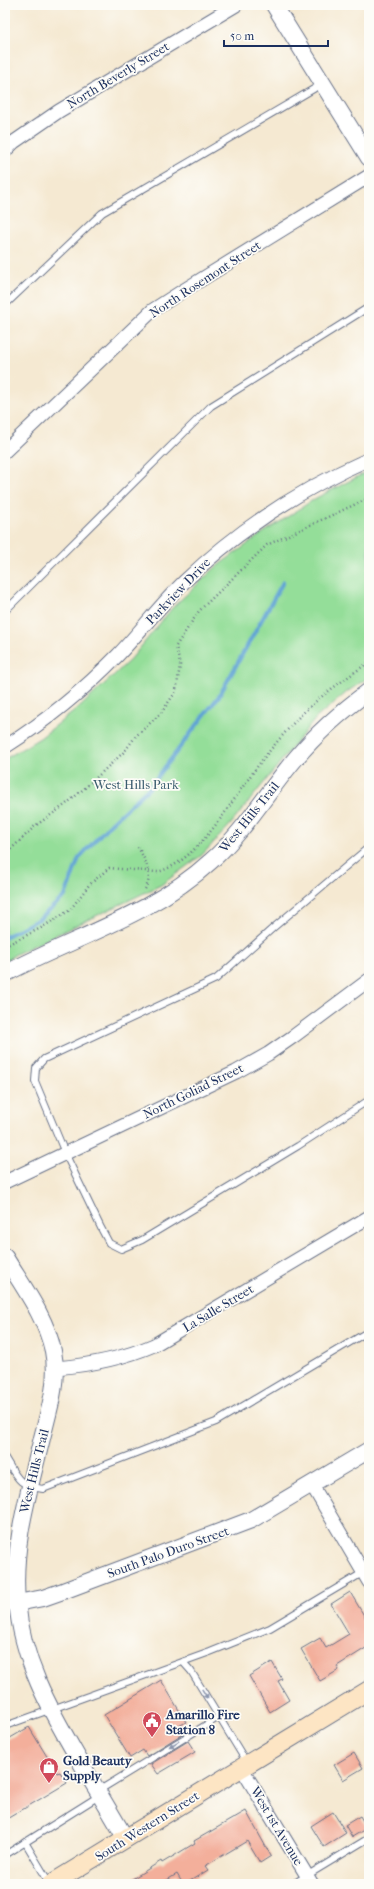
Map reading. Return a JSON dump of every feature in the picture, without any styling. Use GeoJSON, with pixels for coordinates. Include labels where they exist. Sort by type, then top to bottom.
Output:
{"type":"FeatureCollection","features":[{"type":"Feature","properties":{"kind":"main road","name":"South Western Street"},"geometry":{"type":"LineString","coordinates":[[51,1884],[369,1690]]}},
{"type":"Feature","properties":{"kind":"street","name":"North Beverly Street"},"geometry":{"type":"LineString","coordinates":[[5,151],[14,142],[59,111],[236,5]]}},
{"type":"Feature","properties":{"kind":"street"},"geometry":{"type":"LineString","coordinates":[[274,5],[369,158]]}},
{"type":"Feature","properties":{"kind":"street","name":"North Rosemont Street"},"geometry":{"type":"LineString","coordinates":[[5,451],[153,310],[369,176]]}},
{"type":"Feature","properties":{"kind":"street","name":"Parkview Drive"},"geometry":{"type":"LineString","coordinates":[[5,746],[41,722],[85,686],[122,651],[184,582],[221,548],[289,500],[369,458]]}},
{"type":"Feature","properties":{"kind":"street","name":"West Hills Trail"},"geometry":{"type":"LineString","coordinates":[[5,974],[32,959],[160,901],[182,886],[212,861],[239,833],[295,759],[311,741],[333,719],[369,691]]}},
{"type":"Feature","properties":{"kind":"street","name":"North Goliad Street"},"geometry":{"type":"LineString","coordinates":[[5,1182],[236,1072],[268,1054],[369,980]]}},
{"type":"Feature","properties":{"kind":"street","name":"La Salle Street"},"geometry":{"type":"LineString","coordinates":[[56,1368],[112,1360],[136,1353],[154,1345],[369,1216]]}},
{"type":"Feature","properties":{"kind":"street","name":"West Hills Trail"},"geometry":{"type":"LineString","coordinates":[[5,1257],[44,1324],[54,1352],[56,1368],[52,1399],[23,1515],[11,1603],[30,1664],[50,1710],[126,1839]]}},
{"type":"Feature","properties":{"kind":"street","name":"South Palo Duro Street"},"geometry":{"type":"LineString","coordinates":[[11,1603],[43,1598],[236,1526],[269,1511],[369,1450]]}},
{"type":"Feature","properties":{"kind":"street"},"geometry":{"type":"LineString","coordinates":[[312,1485],[367,1575]]}},
{"type":"Feature","properties":{"kind":"street","name":"West 1st Avenue"},"geometry":{"type":"LineString","coordinates":[[244,1765],[309,1880]]}},
{"type":"Feature","properties":{"kind":"lane"},"geometry":{"type":"LineString","coordinates":[[5,305],[102,213],[323,84]]}},
{"type":"Feature","properties":{"kind":"lane"},"geometry":{"type":"LineString","coordinates":[[5,611],[211,406],[369,307]]}},
{"type":"Feature","properties":{"kind":"lane"},"geometry":{"type":"LineString","coordinates":[[369,847],[272,928],[216,979],[44,1058],[36,1068],[35,1082],[65,1153],[109,1243],[121,1249],[142,1240],[278,1158],[369,1100]]}},
{"type":"Feature","properties":{"kind":"lane"},"geometry":{"type":"LineString","coordinates":[[5,1458],[19,1482],[30,1487],[43,1489],[216,1422],[369,1331]]}},
{"type":"Feature","properties":{"kind":"lane"},"geometry":{"type":"LineString","coordinates":[[5,1726],[183,1662],[270,1628],[367,1575]]}},
{"type":"Feature","properties":{"kind":"lane"},"geometry":{"type":"LineString","coordinates":[[183,1662],[191,1671],[219,1717],[244,1765]]}},
{"type":"Feature","properties":{"kind":"lane"},"geometry":{"type":"LineString","coordinates":[[5,1855],[219,1717]]}},
{"type":"Feature","properties":{"kind":"lane"},"geometry":{"type":"LineString","coordinates":[[293,1884],[309,1880],[369,1838]]}},
{"type":"Feature","properties":{"kind":"lane"},"geometry":{"type":"LineString","coordinates":[[25,1842],[51,1884]]}},
{"type":"Feature","properties":{"kind":"path"},"geometry":{"type":"LineString","coordinates":[[5,855],[44,819],[78,794],[124,752],[136,736],[161,713],[175,692],[177,686],[180,665],[176,646],[199,611],[267,546],[369,498]]}},
{"type":"Feature","properties":{"kind":"path"},"geometry":{"type":"LineString","coordinates":[[5,946],[41,928],[70,910],[89,885],[109,868],[149,873],[164,870],[172,866],[197,846],[219,822],[268,752],[298,718],[337,685],[369,662]]}},
{"type":"Feature","properties":{"kind":"path"},"geometry":{"type":"LineString","coordinates":[[138,847],[146,862],[149,873],[146,888],[142,892]]}},
{"type":"Feature","properties":{"kind":"green space","name":"West Hills Park"},"geometry":{"type":"Polygon","coordinates":[[[369,471],[369,677],[347,692],[316,718],[230,825],[202,855],[161,885],[16,954],[5,961],[5,759],[40,738],[81,706],[131,659],[173,607],[216,567],[260,535],[316,498],[369,471]]]}},
{"type":"Feature","properties":{"kind":"building"},"geometry":{"type":"Polygon","coordinates":[[[350,1592],[369,1624],[369,1646],[337,1666],[339,1670],[320,1681],[301,1649],[320,1638],[326,1648],[349,1634],[331,1604],[350,1592]]]}},
{"type":"Feature","properties":{"kind":"building"},"geometry":{"type":"Polygon","coordinates":[[[272,1662],[282,1679],[278,1681],[289,1700],[270,1712],[249,1676],[272,1662]]]}},
{"type":"Feature","properties":{"kind":"building","name":"Amarillo Fire Station 8"},"geometry":{"type":"Polygon","coordinates":[[[161,1680],[186,1722],[179,1726],[184,1733],[147,1756],[143,1750],[130,1758],[104,1715],[161,1680]]]}},
{"type":"Feature","properties":{"kind":"building"},"geometry":{"type":"Polygon","coordinates":[[[29,1727],[57,1773],[60,1772],[67,1783],[5,1820],[5,1741],[29,1727]]]}},
{"type":"Feature","properties":{"kind":"building"},"geometry":{"type":"Polygon","coordinates":[[[188,1741],[195,1752],[158,1774],[151,1764],[188,1741]]]}},
{"type":"Feature","properties":{"kind":"building"},"geometry":{"type":"Polygon","coordinates":[[[354,1753],[363,1768],[343,1780],[334,1765],[354,1753]]]}},
{"type":"Feature","properties":{"kind":"building"},"geometry":{"type":"Polygon","coordinates":[[[246,1811],[271,1856],[260,1863],[247,1841],[205,1866],[208,1870],[185,1884],[183,1884],[177,1874],[160,1884],[124,1884],[161,1861],[162,1863],[195,1843],[194,1841],[246,1811]]]}},
{"type":"Feature","properties":{"kind":"building"},"geometry":{"type":"Polygon","coordinates":[[[333,1812],[346,1833],[324,1847],[311,1826],[333,1812]]]}},
{"type":"Feature","properties":{"kind":"building"},"geometry":{"type":"Polygon","coordinates":[[[360,1816],[367,1828],[352,1837],[345,1825],[360,1816]]]}},
{"type":"Feature","properties":{"kind":"waterway"},"geometry":{"type":"LineString","coordinates":[[5,937],[39,919],[65,896],[79,858],[110,824],[149,788],[219,696],[283,582]]}},
{"type":"Feature","properties":{"kind":"place","name":"Amarillo Fire Station 8"},"geometry":{"type":"Point","coordinates":[152,1738]}},
{"type":"Feature","properties":{"kind":"place","name":"Gold Beauty Supply"},"geometry":{"type":"Point","coordinates":[49,1784]}}]}
